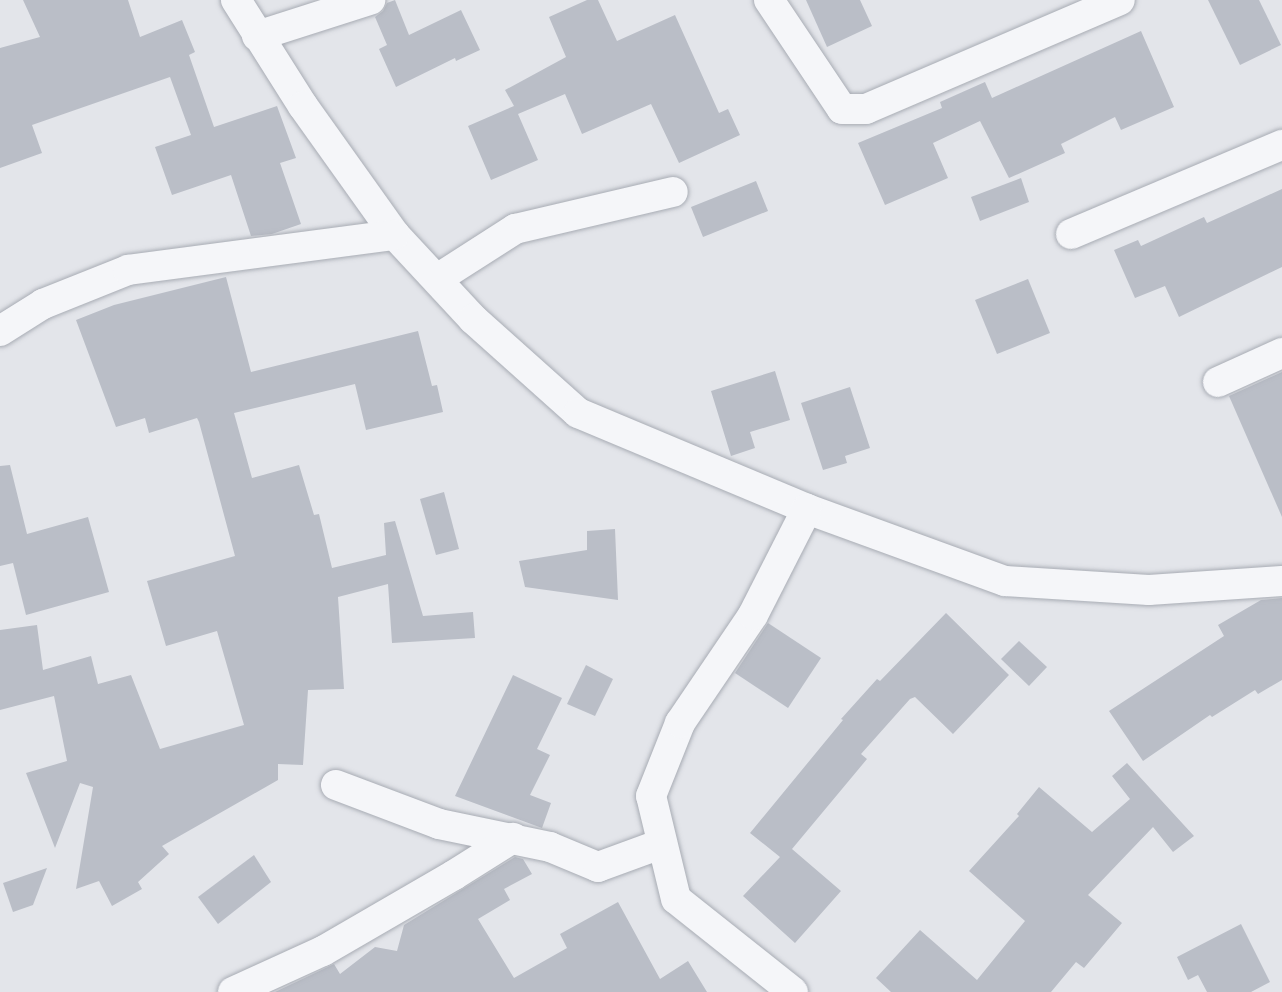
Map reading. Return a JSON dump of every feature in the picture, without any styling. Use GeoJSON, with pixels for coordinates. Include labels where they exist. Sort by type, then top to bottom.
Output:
{"type":"FeatureCollection","features":[{"type":"Feature","properties":{"kind":"street"},"geometry":{"type":"LineString","coordinates":[[236,0],[257,36],[395,235],[473,319],[578,413],[807,509],[1005,580],[1149,590],[1282,581]]}},
{"type":"Feature","properties":{"kind":"street"},"geometry":{"type":"LineString","coordinates":[[257,36],[370,0]]}},
{"type":"Feature","properties":{"kind":"street"},"geometry":{"type":"LineString","coordinates":[[769,0],[842,109],[866,109],[1120,0]]}},
{"type":"Feature","properties":{"kind":"street"},"geometry":{"type":"LineString","coordinates":[[1071,234],[1282,145]]}},
{"type":"Feature","properties":{"kind":"street"},"geometry":{"type":"LineString","coordinates":[[437,279],[515,229],[673,192]]}},
{"type":"Feature","properties":{"kind":"street"},"geometry":{"type":"LineString","coordinates":[[0,331],[43,304],[128,270],[395,235]]}},
{"type":"Feature","properties":{"kind":"street"},"geometry":{"type":"LineString","coordinates":[[1218,382],[1282,353]]}},
{"type":"Feature","properties":{"kind":"street"},"geometry":{"type":"LineString","coordinates":[[793,992],[676,899],[651,796],[680,723],[753,615],[807,509]]}},
{"type":"Feature","properties":{"kind":"street"},"geometry":{"type":"LineString","coordinates":[[336,785],[439,824],[550,847],[598,867],[661,844]]}},
{"type":"Feature","properties":{"kind":"street"},"geometry":{"type":"LineString","coordinates":[[233,992],[323,951],[513,838]]}},
{"type":"Feature","properties":{"kind":"building"},"geometry":{"type":"Polygon","coordinates":[[[23,0],[128,0],[140,37],[182,20],[195,52],[189,55],[214,127],[277,106],[296,158],[280,163],[301,224],[272,234],[251,236],[231,175],[172,195],[155,147],[191,135],[170,77],[32,125],[42,153],[0,168],[0,48],[40,37],[23,0]]]}},
{"type":"Feature","properties":{"kind":"building"},"geometry":{"type":"Polygon","coordinates":[[[395,0],[409,35],[461,10],[480,50],[456,61],[455,58],[396,87],[379,49],[387,45],[375,17],[383,11],[387,3],[395,0]]]}},
{"type":"Feature","properties":{"kind":"building"},"geometry":{"type":"Polygon","coordinates":[[[587,0],[598,0],[617,41],[675,15],[719,113],[728,109],[740,135],[679,163],[651,104],[582,134],[565,94],[518,114],[538,160],[491,180],[468,126],[514,106],[505,90],[566,57],[549,17],[587,0]]]}},
{"type":"Feature","properties":{"kind":"building"},"geometry":{"type":"Polygon","coordinates":[[[806,0],[860,0],[872,26],[827,47],[806,0]]]}},
{"type":"Feature","properties":{"kind":"building"},"geometry":{"type":"Polygon","coordinates":[[[1208,0],[1259,0],[1281,45],[1240,65],[1208,0]]]}},
{"type":"Feature","properties":{"kind":"building"},"geometry":{"type":"Polygon","coordinates":[[[1141,31],[1174,107],[1121,130],[1115,117],[1061,144],[1065,153],[1009,178],[980,121],[933,143],[948,178],[885,205],[858,143],[942,108],[940,102],[985,82],[992,98],[1141,31]]]}},
{"type":"Feature","properties":{"kind":"building"},"geometry":{"type":"Polygon","coordinates":[[[1021,178],[1029,202],[980,221],[971,197],[1021,178]]]}},
{"type":"Feature","properties":{"kind":"building"},"geometry":{"type":"Polygon","coordinates":[[[756,181],[768,211],[703,237],[691,207],[756,181]]]}},
{"type":"Feature","properties":{"kind":"building"},"geometry":{"type":"Polygon","coordinates":[[[1282,189],[1282,267],[1179,317],[1165,286],[1135,298],[1114,250],[1138,240],[1141,246],[1204,217],[1207,223],[1282,189]]]}},
{"type":"Feature","properties":{"kind":"building"},"geometry":{"type":"Polygon","coordinates":[[[226,277],[251,372],[418,331],[432,386],[437,385],[443,412],[366,430],[355,384],[234,413],[252,478],[299,465],[314,515],[319,514],[332,568],[386,555],[384,523],[395,521],[423,616],[473,612],[475,638],[392,643],[388,584],[338,597],[344,689],[308,690],[303,765],[278,764],[278,780],[162,846],[169,854],[138,882],[142,889],[112,906],[99,881],[76,889],[93,787],[80,783],[55,848],[26,773],[67,761],[54,696],[0,710],[0,630],[37,625],[43,670],[91,656],[98,684],[131,675],[160,749],[244,725],[217,631],[166,646],[147,581],[235,556],[199,422],[197,418],[149,433],[145,418],[116,427],[76,320],[114,305],[226,277]]]}},
{"type":"Feature","properties":{"kind":"building"},"geometry":{"type":"Polygon","coordinates":[[[1028,279],[1050,333],[997,354],[975,300],[1028,279]]]}},
{"type":"Feature","properties":{"kind":"building"},"geometry":{"type":"Polygon","coordinates":[[[775,371],[790,420],[750,432],[755,448],[731,456],[711,391],[775,371]]]}},
{"type":"Feature","properties":{"kind":"building"},"geometry":{"type":"Polygon","coordinates":[[[1282,372],[1282,517],[1229,396],[1282,372]]]}},
{"type":"Feature","properties":{"kind":"building"},"geometry":{"type":"Polygon","coordinates":[[[850,387],[870,448],[845,456],[847,463],[823,470],[801,403],[850,387]]]}},
{"type":"Feature","properties":{"kind":"building"},"geometry":{"type":"Polygon","coordinates":[[[10,465],[27,534],[88,517],[109,592],[26,615],[13,563],[0,566],[0,466],[10,465]]]}},
{"type":"Feature","properties":{"kind":"building"},"geometry":{"type":"Polygon","coordinates":[[[444,492],[459,549],[436,555],[420,499],[444,492]]]}},
{"type":"Feature","properties":{"kind":"building"},"geometry":{"type":"Polygon","coordinates":[[[615,529],[618,600],[525,587],[519,561],[587,550],[587,531],[615,529]]]}},
{"type":"Feature","properties":{"kind":"building"},"geometry":{"type":"Polygon","coordinates":[[[1282,598],[1282,680],[1258,694],[1255,690],[1212,717],[1210,715],[1143,761],[1109,711],[1224,636],[1218,625],[1261,600],[1282,598]]]}},
{"type":"Feature","properties":{"kind":"building"},"geometry":{"type":"Polygon","coordinates":[[[946,613],[1009,675],[953,734],[915,697],[910,699],[861,754],[867,759],[792,849],[841,891],[795,943],[743,896],[780,857],[750,833],[843,720],[841,719],[877,679],[880,681],[946,613]]]}},
{"type":"Feature","properties":{"kind":"building"},"geometry":{"type":"Polygon","coordinates":[[[768,623],[821,658],[788,708],[735,673],[768,623]]]}},
{"type":"Feature","properties":{"kind":"building"},"geometry":{"type":"Polygon","coordinates":[[[1019,641],[1047,667],[1029,686],[1001,659],[1019,641]]]}},
{"type":"Feature","properties":{"kind":"building"},"geometry":{"type":"Polygon","coordinates":[[[586,665],[613,679],[595,716],[567,704],[586,665]]]}},
{"type":"Feature","properties":{"kind":"building"},"geometry":{"type":"Polygon","coordinates":[[[513,675],[562,698],[537,749],[550,755],[530,795],[551,803],[542,828],[455,796],[513,675]]]}},
{"type":"Feature","properties":{"kind":"building"},"geometry":{"type":"Polygon","coordinates":[[[1127,763],[1194,836],[1173,852],[1153,827],[1088,895],[1122,923],[1084,968],[1076,962],[1051,992],[891,992],[876,978],[920,930],[977,980],[1025,921],[969,871],[1019,816],[1017,814],[1039,787],[1092,832],[1130,799],[1112,776],[1127,763]]]}},
{"type":"Feature","properties":{"kind":"building"},"geometry":{"type":"Polygon","coordinates":[[[254,855],[271,882],[218,924],[198,897],[254,855]]]}},
{"type":"Feature","properties":{"kind":"building"},"geometry":{"type":"Polygon","coordinates":[[[515,857],[523,859],[532,874],[504,889],[510,900],[478,919],[514,978],[567,948],[560,934],[618,902],[660,979],[688,961],[707,992],[275,992],[334,964],[340,974],[375,947],[397,951],[404,925],[515,857]]]}},
{"type":"Feature","properties":{"kind":"building"},"geometry":{"type":"Polygon","coordinates":[[[47,868],[33,905],[13,912],[3,883],[47,868]]]}},
{"type":"Feature","properties":{"kind":"building"},"geometry":{"type":"Polygon","coordinates":[[[1241,924],[1270,982],[1251,992],[1207,992],[1198,975],[1188,980],[1177,957],[1241,924]]]}}]}
